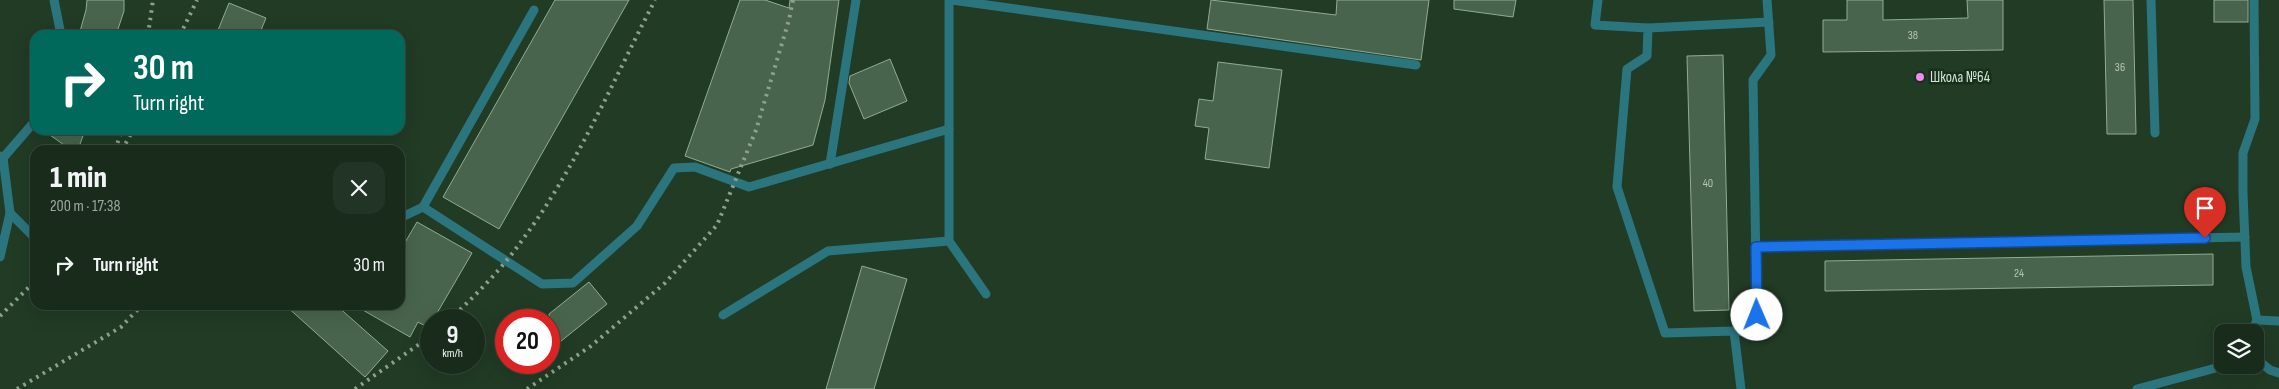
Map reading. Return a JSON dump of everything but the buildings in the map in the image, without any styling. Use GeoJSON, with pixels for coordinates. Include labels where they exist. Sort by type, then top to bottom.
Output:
{"type":"FeatureCollection","features":[{"type":"Feature","properties":{"kind":"lane"},"geometry":{"type":"LineString","coordinates":[[54,0],[60,30]]}},
{"type":"Feature","properties":{"kind":"lane"},"geometry":{"type":"LineString","coordinates":[[830,164],[856,0]]}},
{"type":"Feature","properties":{"kind":"lane"},"geometry":{"type":"LineString","coordinates":[[986,294],[949,241],[951,0],[1416,65]]}},
{"type":"Feature","properties":{"kind":"lane"},"geometry":{"type":"LineString","coordinates":[[1598,0],[1595,25],[1648,28],[1768,22]]}},
{"type":"Feature","properties":{"kind":"lane"},"geometry":{"type":"LineString","coordinates":[[1648,28],[1646,56],[1627,69],[1617,187],[1665,333],[1757,332],[1753,80],[1771,55],[1767,0]]}},
{"type":"Feature","properties":{"kind":"lane"},"geometry":{"type":"LineString","coordinates":[[2151,0],[2155,133]]}},
{"type":"Feature","properties":{"kind":"lane"},"geometry":{"type":"LineString","coordinates":[[2254,0],[2255,119],[2243,153],[2246,267],[2257,320],[2255,324]]}},
{"type":"Feature","properties":{"kind":"lane"},"geometry":{"type":"LineString","coordinates":[[405,216],[423,207],[534,10]]}},
{"type":"Feature","properties":{"kind":"lane"},"geometry":{"type":"LineString","coordinates":[[0,257],[10,213],[2,157],[30,126]]}},
{"type":"Feature","properties":{"kind":"lane"},"geometry":{"type":"LineString","coordinates":[[423,207],[542,284],[574,283],[637,226],[674,168],[695,167],[750,187],[949,129]]}},
{"type":"Feature","properties":{"kind":"lane"},"geometry":{"type":"LineString","coordinates":[[10,213],[30,233]]}},
{"type":"Feature","properties":{"kind":"lane"},"geometry":{"type":"LineString","coordinates":[[1756,247],[2244,237]]}},
{"type":"Feature","properties":{"kind":"lane"},"geometry":{"type":"LineString","coordinates":[[722,315],[828,251],[949,241]]}},
{"type":"Feature","properties":{"kind":"lane"},"geometry":{"type":"LineString","coordinates":[[2257,320],[2279,321]]}},
{"type":"Feature","properties":{"kind":"lane"},"geometry":{"type":"LineString","coordinates":[[1734,331],[1740,389]]}},
{"type":"Feature","properties":{"kind":"lane"},"geometry":{"type":"LineString","coordinates":[[2264,365],[2279,373]]}},
{"type":"Feature","properties":{"kind":"lane"},"geometry":{"type":"LineString","coordinates":[[2137,389],[2214,368]]}},
{"type":"Feature","properties":{"kind":"railway"},"geometry":{"type":"LineString","coordinates":[[149,30],[153,0]]}},
{"type":"Feature","properties":{"kind":"railway"},"geometry":{"type":"LineString","coordinates":[[182,30],[197,0]]}},
{"type":"Feature","properties":{"kind":"railway"},"geometry":{"type":"LineString","coordinates":[[460,309],[515,250],[542,212],[594,123],[655,0]]}},
{"type":"Feature","properties":{"kind":"railway"},"geometry":{"type":"LineString","coordinates":[[527,389],[591,346],[665,283],[717,225],[756,130],[789,20],[793,0]]}},
{"type":"Feature","properties":{"kind":"railway"},"geometry":{"type":"LineString","coordinates":[[117,145],[120,135]]}},
{"type":"Feature","properties":{"kind":"railway"},"geometry":{"type":"LineString","coordinates":[[125,145],[130,135]]}},
{"type":"Feature","properties":{"kind":"railway"},"geometry":{"type":"LineString","coordinates":[[0,316],[30,286]]}},
{"type":"Feature","properties":{"kind":"railway"},"geometry":{"type":"LineString","coordinates":[[17,389],[121,327],[137,310]]}},
{"type":"Feature","properties":{"kind":"railway"},"geometry":{"type":"LineString","coordinates":[[355,389],[420,344]]}},
{"type":"Feature","properties":{"kind":"place","name":"Школа №64"},"geometry":{"type":"Point","coordinates":[1920,77]}},
{"type":"Feature","properties":{"kind":"route"},"geometry":{"type":"LineString","coordinates":[[1757,315],[1756,247],[2205,238]]}}]}
